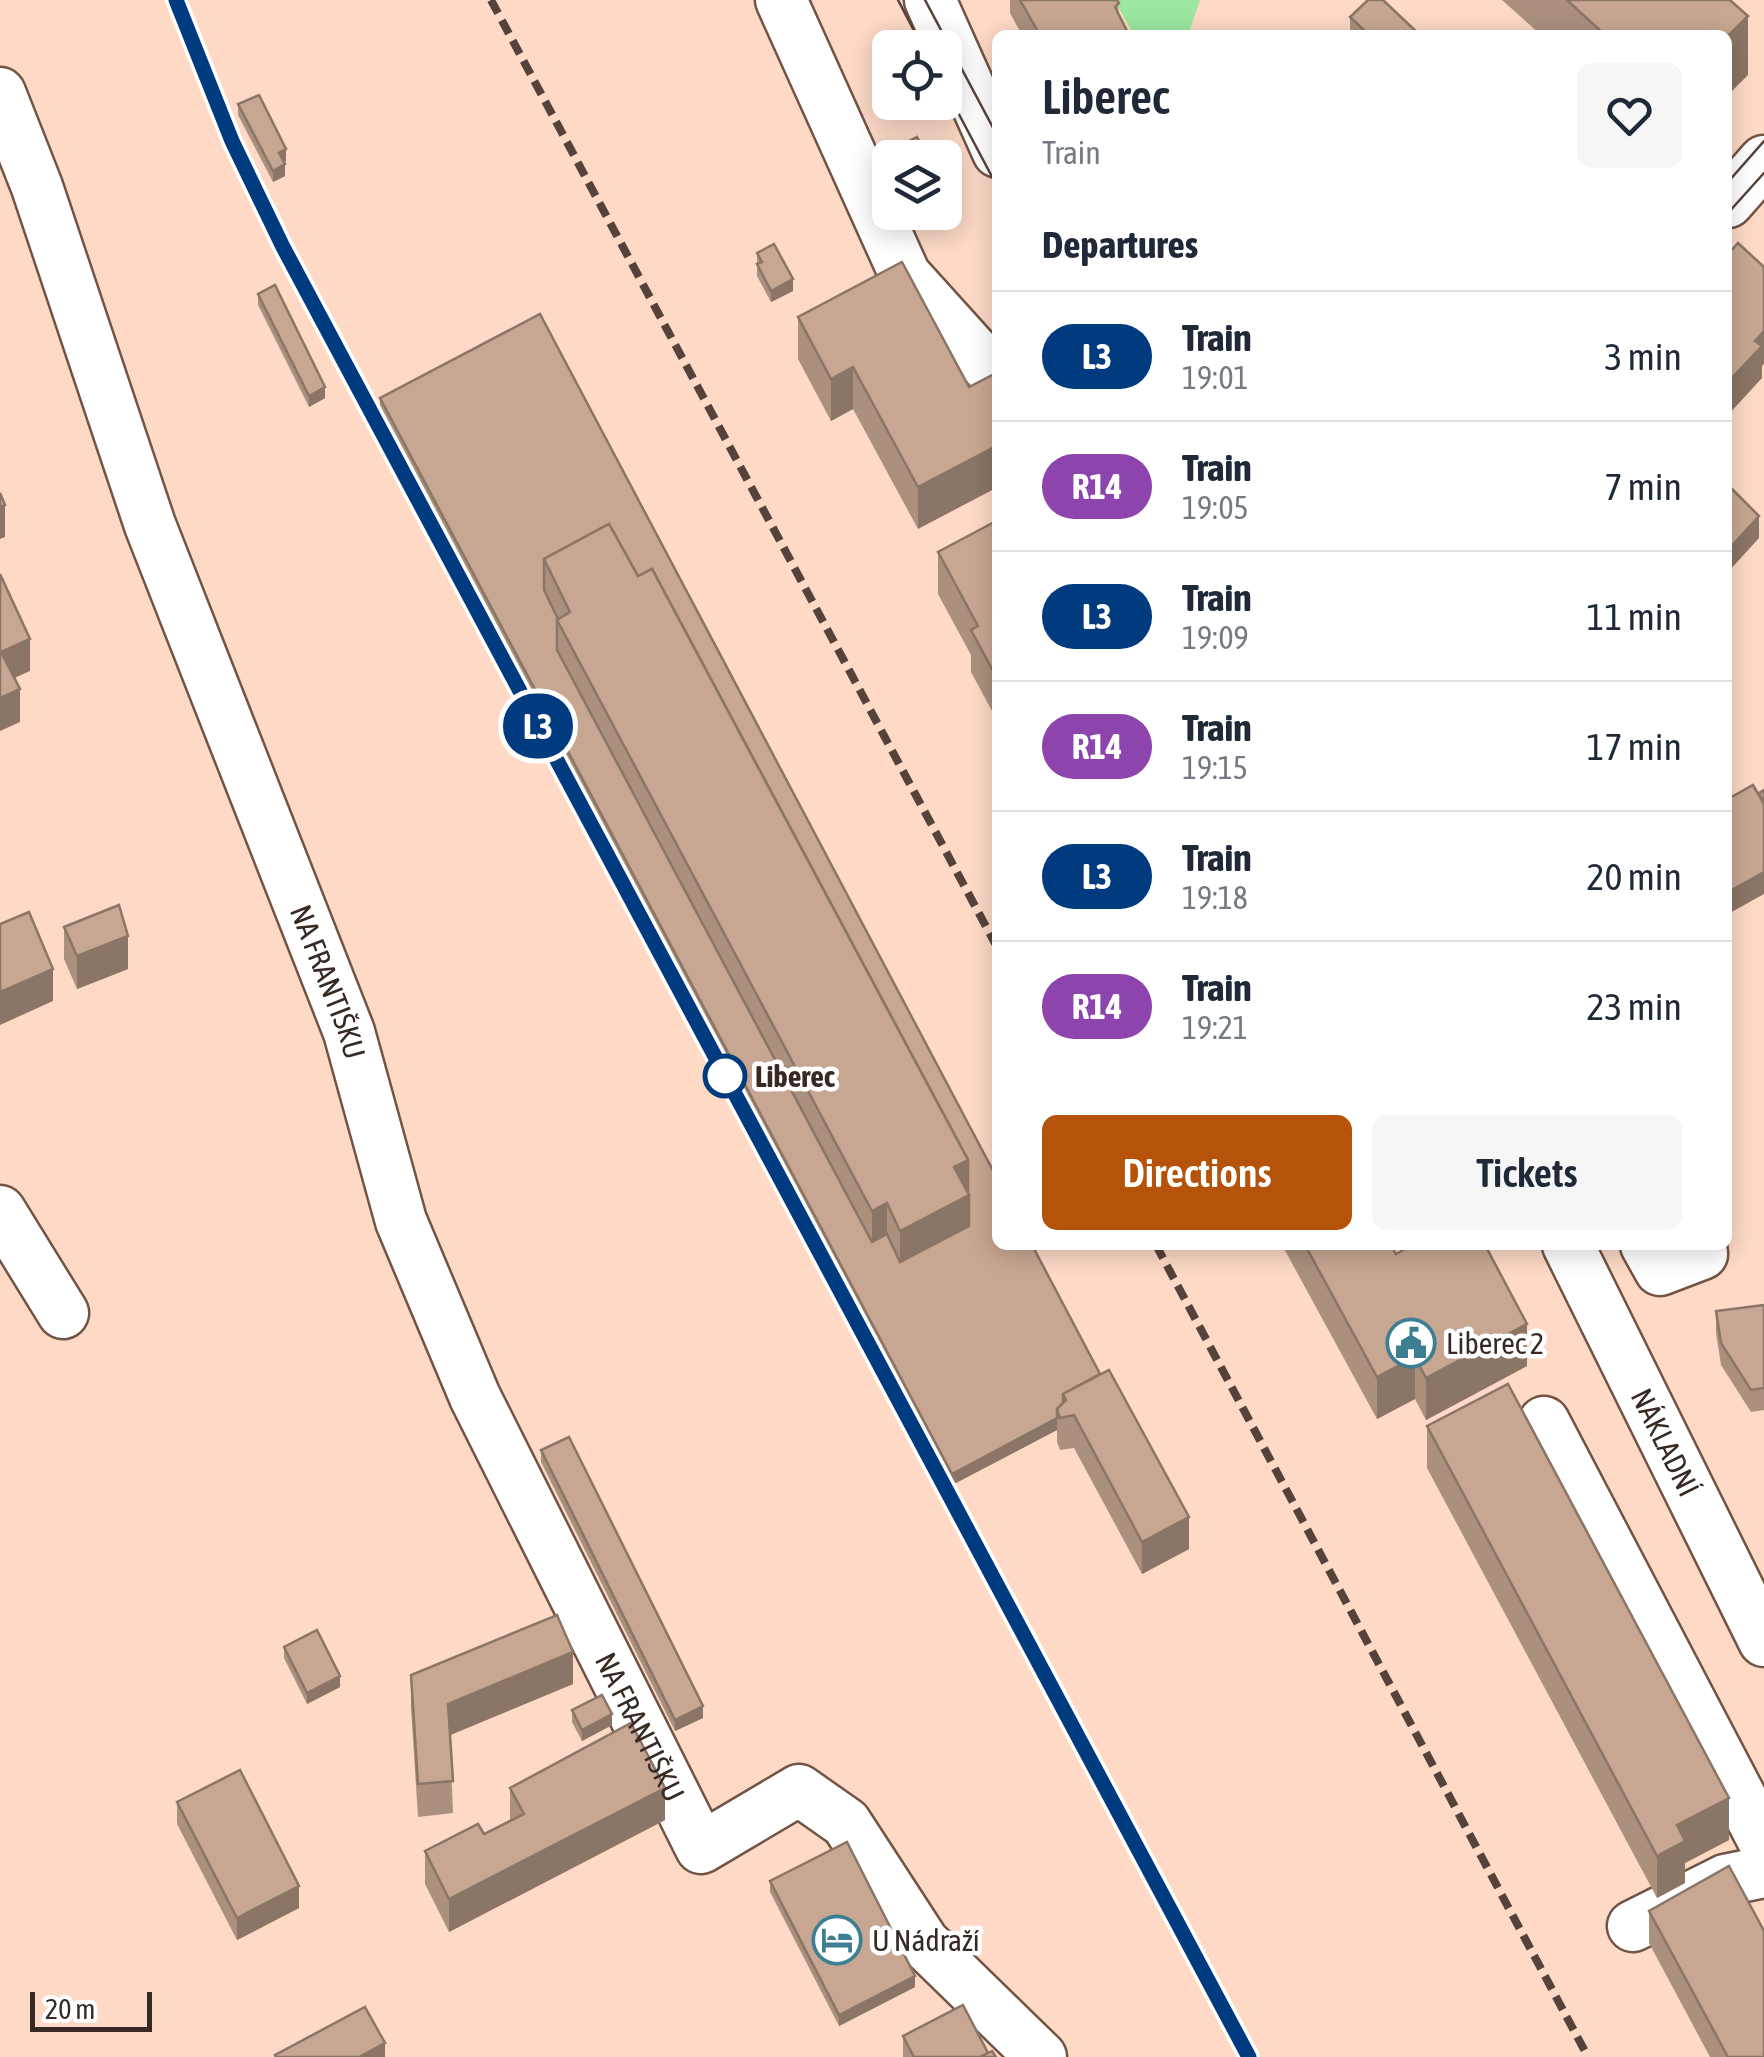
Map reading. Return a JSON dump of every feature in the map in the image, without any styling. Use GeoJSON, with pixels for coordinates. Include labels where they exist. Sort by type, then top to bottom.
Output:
{"type":"FeatureCollection","features":[{"type":"Feature","properties":{"kind":"street"},"geometry":{"type":"LineString","coordinates":[[781,0],[905,275],[992,371]]}},
{"type":"Feature","properties":{"kind":"street"},"geometry":{"type":"LineString","coordinates":[[930,0],[945,30]]}},
{"type":"Feature","properties":{"kind":"street"},"geometry":{"type":"LineString","coordinates":[[962,61],[992,96]]}},
{"type":"Feature","properties":{"kind":"street"},"geometry":{"type":"LineString","coordinates":[[962,64],[992,137]]}},
{"type":"Feature","properties":{"kind":"street","name":"NA FRANTIŠKU"},"geometry":{"type":"LineString","coordinates":[[0,93],[36,186],[150,525],[350,1032],[401,1221],[475,1396],[701,1848],[799,1790],[846,1823],[924,1943],[1041,2057]]}},
{"type":"Feature","properties":{"kind":"street"},"geometry":{"type":"LineString","coordinates":[[1732,197],[1764,161]]}},
{"type":"Feature","properties":{"kind":"street"},"geometry":{"type":"LineString","coordinates":[[0,1212],[64,1313]]}},
{"type":"Feature","properties":{"kind":"street","name":"NÁKLADNÍ"},"geometry":{"type":"LineString","coordinates":[[1570,1250],[1764,1641]]}},
{"type":"Feature","properties":{"kind":"street"},"geometry":{"type":"LineString","coordinates":[[1649,1250],[1660,1270],[1702,1254],[1702,1250]]}},
{"type":"Feature","properties":{"kind":"street"},"geometry":{"type":"LineString","coordinates":[[1544,1422],[1764,1842]]}},
{"type":"Feature","properties":{"kind":"street"},"geometry":{"type":"LineString","coordinates":[[1633,1926],[1726,1880],[1764,1872]]}},
{"type":"Feature","properties":{"kind":"green space"},"geometry":{"type":"Polygon","coordinates":[[[1114,0],[1200,0],[1190,30],[1131,30],[1114,0]]]}},
{"type":"Feature","properties":{"kind":"building"},"geometry":{"type":"Polygon","coordinates":[[[1020,0],[1117,0],[1115,7],[1126,30],[1037,30],[1020,0]]]}},
{"type":"Feature","properties":{"kind":"building"},"geometry":{"type":"Polygon","coordinates":[[[1368,0],[1383,0],[1415,30],[1364,30],[1350,17],[1368,0]]]}},
{"type":"Feature","properties":{"kind":"building"},"geometry":{"type":"Polygon","coordinates":[[[1567,0],[1730,0],[1748,16],[1732,32],[1600,30],[1567,0]]]}},
{"type":"Feature","properties":{"kind":"building"},"geometry":{"type":"Polygon","coordinates":[[[259,95],[286,149],[279,153],[285,164],[273,171],[238,104],[259,95]]]}},
{"type":"Feature","properties":{"kind":"building"},"geometry":{"type":"Polygon","coordinates":[[[1738,243],[1764,267],[1764,331],[1755,341],[1762,346],[1732,378],[1732,250],[1738,243]]]}},
{"type":"Feature","properties":{"kind":"building"},"geometry":{"type":"Polygon","coordinates":[[[774,244],[793,279],[771,291],[757,264],[762,262],[757,253],[774,244]]]}},
{"type":"Feature","properties":{"kind":"building"},"geometry":{"type":"Polygon","coordinates":[[[902,262],[969,387],[992,375],[992,448],[918,487],[853,367],[831,379],[798,317],[902,262]]]}},
{"type":"Feature","properties":{"kind":"building"},"geometry":{"type":"Polygon","coordinates":[[[275,285],[325,387],[309,396],[258,294],[275,285]]]}},
{"type":"Feature","properties":{"kind":"building"},"geometry":{"type":"Polygon","coordinates":[[[540,314],[992,1169],[992,1250],[1035,1250],[1100,1374],[1063,1394],[1057,1418],[952,1474],[380,398],[540,314]],[[609,524],[544,559],[544,590],[558,619],[557,650],[872,1242],[887,1234],[900,1262],[969,1226],[968,1160],[652,569],[638,576],[609,524]]]}},
{"type":"Feature","properties":{"kind":"building"},"geometry":{"type":"Polygon","coordinates":[[[1732,489],[1759,516],[1732,546],[1732,489]]]}},
{"type":"Feature","properties":{"kind":"building"},"geometry":{"type":"Polygon","coordinates":[[[992,523],[992,669],[971,630],[978,626],[938,552],[992,523]]]}},
{"type":"Feature","properties":{"kind":"building"},"geometry":{"type":"Polygon","coordinates":[[[609,524],[638,576],[652,569],[968,1160],[954,1167],[969,1195],[900,1231],[887,1203],[872,1211],[557,620],[570,612],[544,559],[609,524]]]}},
{"type":"Feature","properties":{"kind":"building"},"geometry":{"type":"Polygon","coordinates":[[[0,574],[30,639],[1,652],[20,689],[0,698],[0,574]]]}},
{"type":"Feature","properties":{"kind":"building"},"geometry":{"type":"Polygon","coordinates":[[[1753,785],[1764,804],[1764,872],[1732,890],[1732,797],[1753,785]]]}},
{"type":"Feature","properties":{"kind":"building"},"geometry":{"type":"Polygon","coordinates":[[[119,905],[128,936],[77,956],[64,927],[119,905]]]}},
{"type":"Feature","properties":{"kind":"building"},"geometry":{"type":"Polygon","coordinates":[[[29,912],[53,969],[0,992],[0,924],[29,912]]]}},
{"type":"Feature","properties":{"kind":"building"},"geometry":{"type":"Polygon","coordinates":[[[1308,1250],[1394,1250],[1396,1254],[1403,1250],[1488,1250],[1527,1324],[1426,1378],[1415,1357],[1377,1377],[1308,1250]]]}},
{"type":"Feature","properties":{"kind":"building"},"geometry":{"type":"Polygon","coordinates":[[[1764,1305],[1764,1388],[1751,1390],[1721,1343],[1716,1311],[1764,1305]]]}},
{"type":"Feature","properties":{"kind":"building"},"geometry":{"type":"Polygon","coordinates":[[[1109,1370],[1189,1517],[1142,1542],[1074,1415],[1060,1418],[1057,1409],[1066,1400],[1063,1394],[1109,1370]]]}},
{"type":"Feature","properties":{"kind":"building"},"geometry":{"type":"Polygon","coordinates":[[[1508,1384],[1729,1798],[1677,1825],[1685,1841],[1657,1856],[1427,1426],[1508,1384]]]}},
{"type":"Feature","properties":{"kind":"building"},"geometry":{"type":"Polygon","coordinates":[[[569,1437],[703,1706],[675,1720],[541,1450],[569,1437]]]}},
{"type":"Feature","properties":{"kind":"building"},"geometry":{"type":"Polygon","coordinates":[[[557,1615],[573,1652],[448,1704],[453,1781],[418,1784],[411,1675],[557,1615]]]}},
{"type":"Feature","properties":{"kind":"building"},"geometry":{"type":"Polygon","coordinates":[[[317,1630],[340,1676],[307,1693],[284,1647],[317,1630]]]}},
{"type":"Feature","properties":{"kind":"building"},"geometry":{"type":"Polygon","coordinates":[[[602,1695],[612,1714],[582,1730],[572,1710],[602,1695]]]}},
{"type":"Feature","properties":{"kind":"building"},"geometry":{"type":"Polygon","coordinates":[[[631,1723],[665,1788],[449,1899],[425,1851],[478,1824],[484,1834],[524,1814],[510,1788],[631,1723]]]}},
{"type":"Feature","properties":{"kind":"building"},"geometry":{"type":"Polygon","coordinates":[[[240,1770],[299,1886],[237,1918],[177,1802],[240,1770]]]}},
{"type":"Feature","properties":{"kind":"building"},"geometry":{"type":"Polygon","coordinates":[[[847,1842],[915,1976],[839,2015],[770,1881],[847,1842]]]}},
{"type":"Feature","properties":{"kind":"building"},"geometry":{"type":"Polygon","coordinates":[[[1729,1866],[1764,1931],[1764,2057],[1728,2057],[1649,1911],[1729,1866]]]}},
{"type":"Feature","properties":{"kind":"building"},"geometry":{"type":"Polygon","coordinates":[[[963,2005],[988,2053],[980,2057],[914,2057],[903,2036],[963,2005]]]}},
{"type":"Feature","properties":{"kind":"building"},"geometry":{"type":"Polygon","coordinates":[[[365,2007],[385,2043],[359,2057],[276,2057],[275,2055],[365,2007]]]}},
{"type":"Feature","properties":{"kind":"tram line"},"geometry":{"type":"LineString","coordinates":[[898,0],[914,30]]}},
{"type":"Feature","properties":{"kind":"tram line"},"geometry":{"type":"LineString","coordinates":[[925,0],[992,126]]}},
{"type":"Feature","properties":{"kind":"tram line"},"geometry":{"type":"LineString","coordinates":[[962,120],[992,177]]}},
{"type":"Feature","properties":{"kind":"tram line"},"geometry":{"type":"LineString","coordinates":[[1732,177],[1764,141]]}},
{"type":"Feature","properties":{"kind":"tram line"},"geometry":{"type":"LineString","coordinates":[[1732,209],[1764,173]]}},
{"type":"Feature","properties":{"kind":"railway"},"geometry":{"type":"LineString","coordinates":[[176,0],[232,141],[283,247],[1249,2057]]}},
{"type":"Feature","properties":{"kind":"railway"},"geometry":{"type":"LineString","coordinates":[[491,0],[992,938]]}},
{"type":"Feature","properties":{"kind":"railway"},"geometry":{"type":"LineString","coordinates":[[1159,1250],[1588,2057]]}},
{"type":"Feature","properties":{"kind":"train","name":"L3"},"geometry":{"type":"LineString","coordinates":[[176,0],[232,141],[283,247],[1249,2057]]}},
{"type":"Feature","properties":{"kind":"place","name":"Liberec"},"geometry":{"type":"Point","coordinates":[725,1076]}},
{"type":"Feature","properties":{"kind":"place","name":"Liberec 2"},"geometry":{"type":"Point","coordinates":[1411,1343]}},
{"type":"Feature","properties":{"kind":"place","name":"U Nádraží"},"geometry":{"type":"Point","coordinates":[837,1940]}}]}
